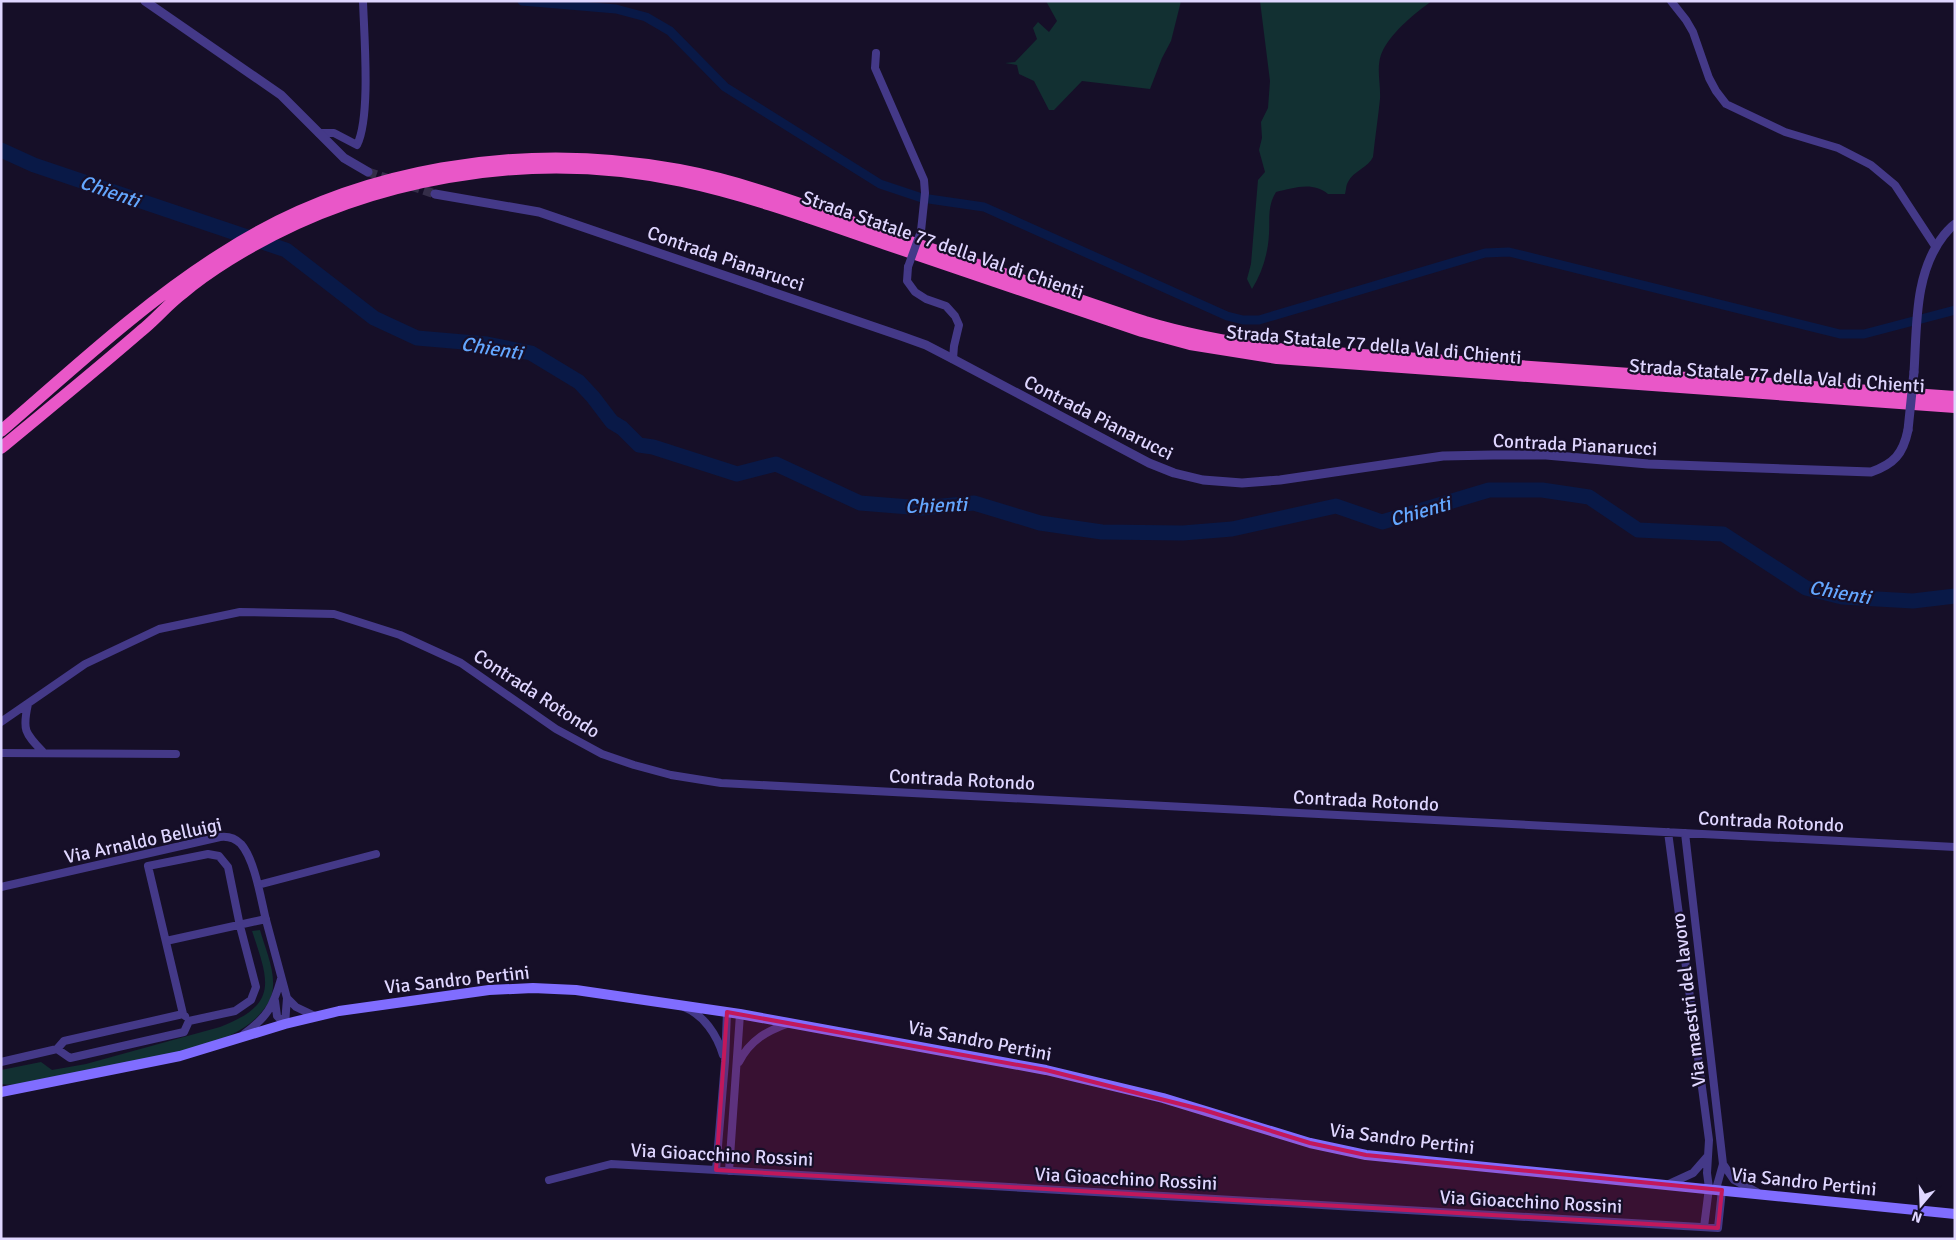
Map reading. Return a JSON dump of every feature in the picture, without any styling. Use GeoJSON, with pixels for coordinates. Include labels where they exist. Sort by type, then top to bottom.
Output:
{"type":"FeatureCollection","features":[{"type":"Feature","properties":{"kind":"highway","name":"Strada Statale 77 della Val di Chienti"},"geometry":{"type":"LineString","coordinates":[[1,431],[114,335],[178,290],[222,253],[264,234],[337,196],[412,174],[451,166],[500,160],[564,158],[602,160],[682,171],[722,180],[1153,324],[1233,343],[1295,350],[1955,397]]}},
{"type":"Feature","properties":{"kind":"highway","name":"Strada Statale 77 della Val di Chienti"},"geometry":{"type":"LineString","coordinates":[[264,234],[374,194],[454,176],[500,170],[564,168],[639,173],[680,180],[736,194],[1142,331],[1190,344],[1232,352],[1277,358],[1955,407]]}},
{"type":"Feature","properties":{"kind":"highway","name":"Strada Statale 77 della Val di Chienti"},"geometry":{"type":"LineString","coordinates":[[1,448],[144,329],[178,290]]}},
{"type":"Feature","properties":{"kind":"main road","name":"Via Sandro Pertini"},"geometry":{"type":"LineString","coordinates":[[1,1092],[180,1056],[285,1024],[339,1011],[480,991],[533,988],[594,992],[740,1014],[1037,1068],[1163,1098],[1310,1143],[1350,1152],[1955,1214]]}},
{"type":"Feature","properties":{"kind":"street"},"geometry":{"type":"LineString","coordinates":[[145,1],[281,95],[344,158],[368,172]]}},
{"type":"Feature","properties":{"kind":"street"},"geometry":{"type":"LineString","coordinates":[[319,133],[334,133],[357,145],[361,137],[364,125],[365,88],[363,1]]}},
{"type":"Feature","properties":{"kind":"street"},"geometry":{"type":"LineString","coordinates":[[1671,1],[1693,32],[1709,78],[1726,104],[1785,132],[1838,148],[1871,165],[1895,185],[1935,246],[1955,224]]}},
{"type":"Feature","properties":{"kind":"street"},"geometry":{"type":"LineString","coordinates":[[876,53],[875,68],[924,180],[925,193],[921,231],[908,267],[907,281],[915,292],[946,306],[955,316],[960,325],[954,346],[953,359]]}},
{"type":"Feature","properties":{"kind":"street","name":"Contrada Pianarucci"},"geometry":{"type":"LineString","coordinates":[[435,194],[539,212],[893,333],[926,345],[1149,463],[1174,473],[1203,480],[1242,483],[1280,480],[1443,456],[1494,454],[1546,455],[1648,464],[1871,472],[1882,468],[1902,452],[1908,430],[1924,270],[1935,246]]}},
{"type":"Feature","properties":{"kind":"street","name":"Contrada Rotondo"},"geometry":{"type":"LineString","coordinates":[[1,722],[85,664],[159,628],[240,612],[334,614],[400,635],[461,664],[556,730],[595,750],[634,765],[721,783],[1955,847]]}},
{"type":"Feature","properties":{"kind":"street"},"geometry":{"type":"LineString","coordinates":[[28,704],[24,723],[30,738],[44,753]]}},
{"type":"Feature","properties":{"kind":"street"},"geometry":{"type":"LineString","coordinates":[[1,753],[176,754]]}},
{"type":"Feature","properties":{"kind":"street","name":"Via maestri del lavoro"},"geometry":{"type":"LineString","coordinates":[[1668,832],[1708,1140],[1707,1157],[1716,1189]]}},
{"type":"Feature","properties":{"kind":"street","name":"Via maestri del lavoro"},"geometry":{"type":"LineString","coordinates":[[1685,833],[1723,1164],[1716,1189]]}},
{"type":"Feature","properties":{"kind":"street","name":"Via Arnaldo Belluigi"},"geometry":{"type":"LineString","coordinates":[[1,887],[227,836],[234,838],[247,853],[258,885],[287,998],[285,1024]]}},
{"type":"Feature","properties":{"kind":"street"},"geometry":{"type":"LineString","coordinates":[[208,854],[219,856],[228,867],[240,926],[256,987],[251,1000],[235,1011],[189,1021],[183,1014],[148,866],[208,854]]}},
{"type":"Feature","properties":{"kind":"street"},"geometry":{"type":"LineString","coordinates":[[258,885],[376,854]]}},
{"type":"Feature","properties":{"kind":"street"},"geometry":{"type":"LineString","coordinates":[[166,941],[266,919]]}},
{"type":"Feature","properties":{"kind":"street","name":"Via Arnaldo Belluigi"},"geometry":{"type":"LineString","coordinates":[[240,1037],[261,1022],[275,1001],[281,977]]}},
{"type":"Feature","properties":{"kind":"street"},"geometry":{"type":"LineString","coordinates":[[287,998],[296,1007],[315,1016]]}},
{"type":"Feature","properties":{"kind":"street"},"geometry":{"type":"LineString","coordinates":[[275,1001],[277,1016],[285,1024]]}},
{"type":"Feature","properties":{"kind":"street"},"geometry":{"type":"LineString","coordinates":[[675,1004],[691,1010],[708,1026],[719,1043],[725,1062]]}},
{"type":"Feature","properties":{"kind":"street"},"geometry":{"type":"LineString","coordinates":[[716,1170],[727,1012]]}},
{"type":"Feature","properties":{"kind":"street"},"geometry":{"type":"LineString","coordinates":[[1,1062],[57,1049],[64,1041],[183,1014]]}},
{"type":"Feature","properties":{"kind":"street"},"geometry":{"type":"LineString","coordinates":[[729,1171],[738,1066],[740,1014]]}},
{"type":"Feature","properties":{"kind":"street"},"geometry":{"type":"LineString","coordinates":[[57,1049],[70,1058],[184,1032],[189,1021]]}},
{"type":"Feature","properties":{"kind":"street"},"geometry":{"type":"LineString","coordinates":[[738,1066],[744,1052],[751,1044],[769,1031],[789,1023]]}},
{"type":"Feature","properties":{"kind":"street"},"geometry":{"type":"LineString","coordinates":[[721,1109],[734,1111]]}},
{"type":"Feature","properties":{"kind":"street"},"geometry":{"type":"LineString","coordinates":[[1669,1184],[1693,1173],[1707,1157]]}},
{"type":"Feature","properties":{"kind":"street","name":"Via Gioacchino Rossini"},"geometry":{"type":"LineString","coordinates":[[549,1180],[611,1164],[1718,1228],[1716,1189]]}},
{"type":"Feature","properties":{"kind":"street"},"geometry":{"type":"LineString","coordinates":[[1723,1164],[1734,1180],[1760,1194]]}},
{"type":"Feature","properties":{"kind":"street"},"geometry":{"type":"LineString","coordinates":[[1704,1227],[1716,1189]]}},
{"type":"Feature","properties":{"kind":"highlighted area"},"geometry":{"type":"Polygon","coordinates":[[[727,1012],[1046,1070],[1204,1110],[1310,1143],[1366,1155],[1722,1190],[1718,1228],[716,1170],[727,1012]]]}},
{"type":"Feature","properties":{"kind":"green space"},"geometry":{"type":"Polygon","coordinates":[[[1046,1],[1181,1],[1171,41],[1150,89],[1082,81],[1054,110],[1049,110],[1034,81],[1019,74],[1017,65],[1005,63],[1015,62],[1037,39],[1033,28],[1038,22],[1049,32],[1057,21],[1046,1]]]}},
{"type":"Feature","properties":{"kind":"green space"},"geometry":{"type":"Polygon","coordinates":[[[1260,1],[1432,1],[1398,29],[1383,50],[1379,62],[1380,99],[1371,161],[1350,178],[1345,194],[1328,194],[1322,190],[1309,187],[1296,187],[1276,192],[1270,208],[1266,256],[1262,270],[1252,289],[1247,279],[1251,264],[1258,180],[1265,172],[1259,150],[1262,138],[1261,122],[1268,108],[1270,81],[1260,1]]]}},
{"type":"Feature","properties":{"kind":"green space"},"geometry":{"type":"Polygon","coordinates":[[[260,930],[273,976],[272,995],[260,1014],[237,1032],[203,1045],[159,1057],[24,1083],[1,1084],[1,1070],[41,1062],[52,1070],[86,1064],[220,1027],[239,1018],[261,1000],[264,990],[265,978],[252,931],[260,930]]]}},
{"type":"Feature","properties":{"kind":"waterway"},"geometry":{"type":"LineString","coordinates":[[522,1],[616,9],[646,17],[670,31],[725,87],[880,184],[922,198],[984,207],[1227,316],[1243,320],[1259,320],[1485,253],[1509,252],[1840,334],[1864,334],[1955,310]]}},
{"type":"Feature","properties":{"kind":"waterway","name":"Chienti"},"geometry":{"type":"LineString","coordinates":[[1,150],[34,165],[286,250],[374,318],[417,338],[487,344],[531,353],[579,382],[612,422],[622,428],[639,445],[653,447],[737,474],[776,464],[860,503],[922,508],[974,503],[1040,523],[1102,532],[1183,533],[1232,529],[1336,506],[1382,522],[1489,490],[1542,490],[1589,497],[1638,530],[1723,534],[1806,588],[1842,597],[1913,601],[1955,596]]}},
{"type":"Feature","properties":{"kind":"tunnel"},"geometry":{"type":"LineString","coordinates":[[368,172],[392,180]]}},
{"type":"Feature","properties":{"kind":"tunnel"},"geometry":{"type":"LineString","coordinates":[[411,186],[435,194]]}}]}
